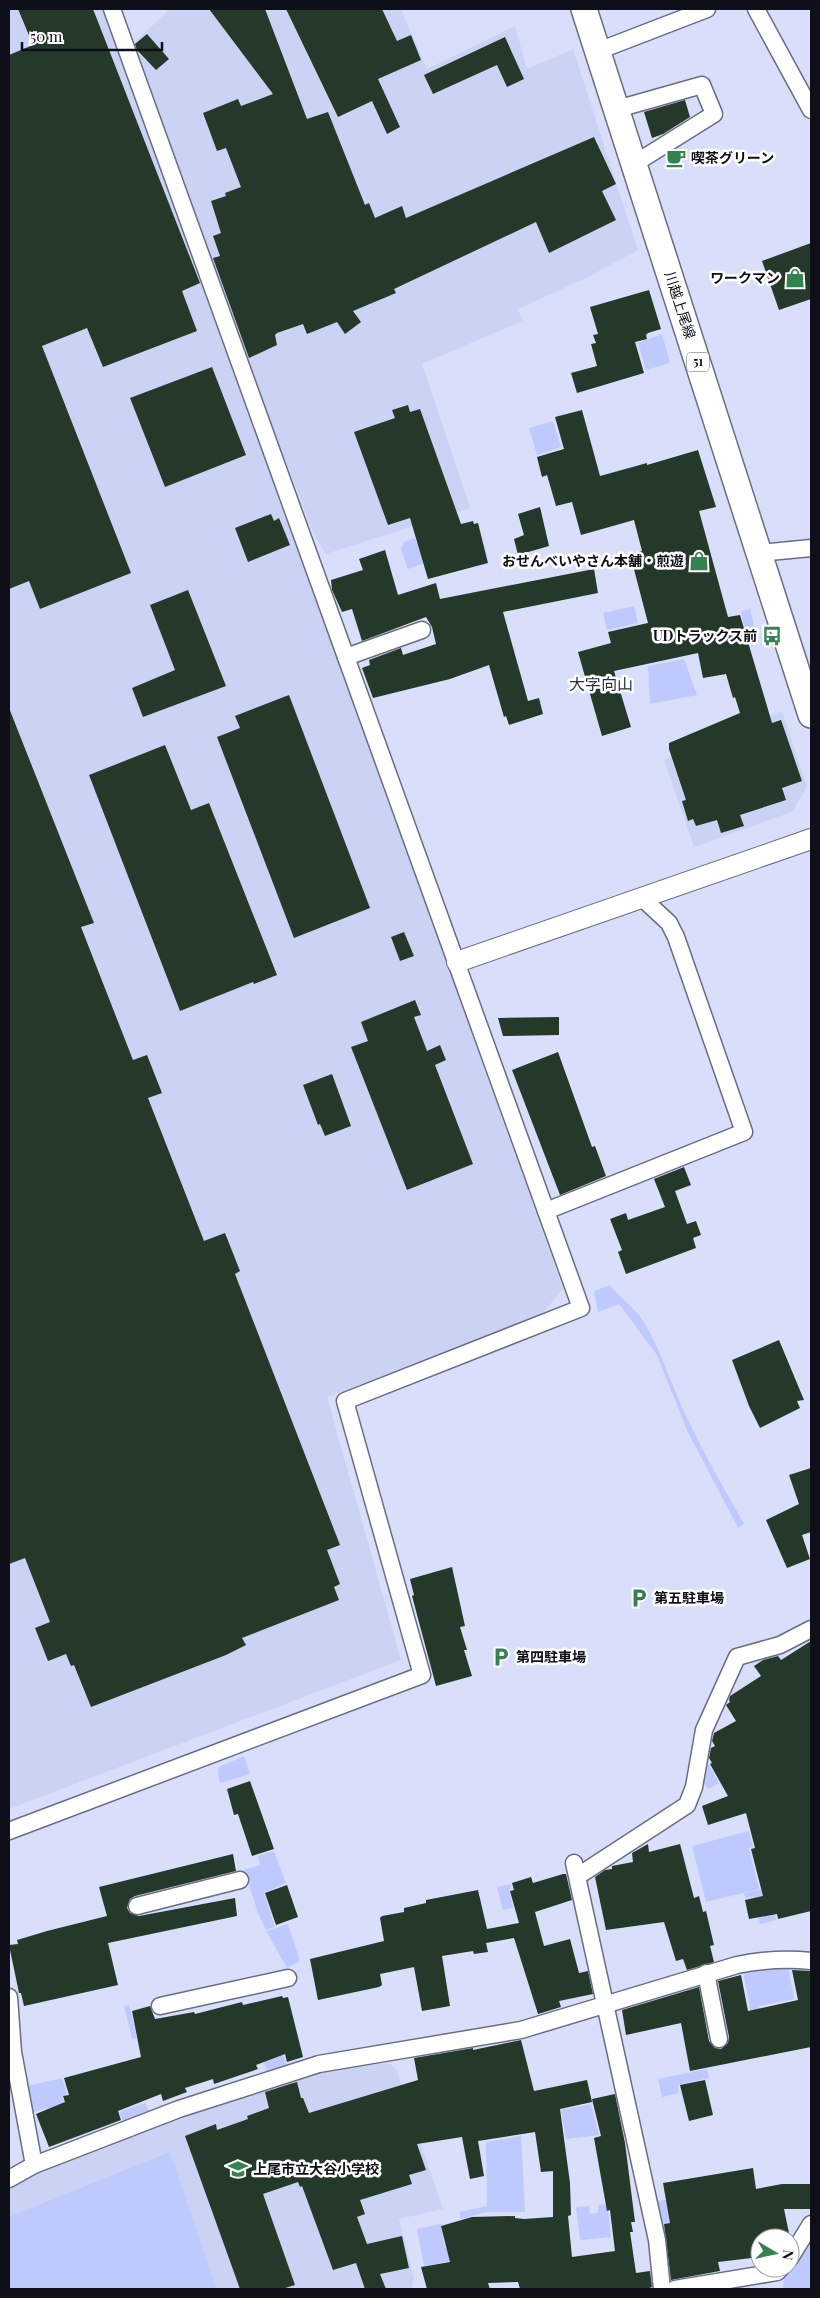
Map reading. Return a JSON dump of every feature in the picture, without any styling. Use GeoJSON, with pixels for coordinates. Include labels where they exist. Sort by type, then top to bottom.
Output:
{"type":"FeatureCollection","features":[{"type":"Feature","properties":{"kind":"main road","name":"川越上尾線"},"geometry":{"type":"LineString","coordinates":[[584,9],[810,709]]}},
{"type":"Feature","properties":{"kind":"street"},"geometry":{"type":"LineString","coordinates":[[9,1831],[422,1675],[345,1401],[581,1308],[112,9]]}},
{"type":"Feature","properties":{"kind":"street"},"geometry":{"type":"LineString","coordinates":[[598,51],[706,9]]}},
{"type":"Feature","properties":{"kind":"street"},"geometry":{"type":"LineString","coordinates":[[756,9],[811,110]]}},
{"type":"Feature","properties":{"kind":"street"},"geometry":{"type":"LineString","coordinates":[[617,108],[702,85],[714,114],[634,164]]}},
{"type":"Feature","properties":{"kind":"street"},"geometry":{"type":"LineString","coordinates":[[759,553],[811,548]]}},
{"type":"Feature","properties":{"kind":"street"},"geometry":{"type":"LineString","coordinates":[[346,657],[422,630]]}},
{"type":"Feature","properties":{"kind":"street"},"geometry":{"type":"LineString","coordinates":[[457,962],[811,839]]}},
{"type":"Feature","properties":{"kind":"street"},"geometry":{"type":"LineString","coordinates":[[546,1211],[744,1132],[676,937],[669,923],[641,897]]}},
{"type":"Feature","properties":{"kind":"street"},"geometry":{"type":"LineString","coordinates":[[662,2289],[657,2240],[576,1870],[687,1804],[694,1787],[704,1730],[737,1657],[780,1645],[811,1629]]}},
{"type":"Feature","properties":{"kind":"street"},"geometry":{"type":"LineString","coordinates":[[137,1906],[240,1880]]}},
{"type":"Feature","properties":{"kind":"street"},"geometry":{"type":"LineString","coordinates":[[9,2179],[34,2165],[179,2109],[319,2064],[521,2030],[606,2006],[706,1974],[762,1960],[788,1958],[811,1960]]}},
{"type":"Feature","properties":{"kind":"street"},"geometry":{"type":"LineString","coordinates":[[706,1974],[719,2039]]}},
{"type":"Feature","properties":{"kind":"street"},"geometry":{"type":"LineString","coordinates":[[160,2006],[288,1978]]}},
{"type":"Feature","properties":{"kind":"street"},"geometry":{"type":"LineString","coordinates":[[9,1997],[13,2052],[34,2165]]}},
{"type":"Feature","properties":{"kind":"street"},"geometry":{"type":"LineString","coordinates":[[800,2242],[811,2224]]}},
{"type":"Feature","properties":{"kind":"street"},"geometry":{"type":"LineString","coordinates":[[675,2289],[750,2277]]}},
{"type":"Feature","properties":{"kind":"shaded area"},"geometry":{"type":"Polygon","coordinates":[[[9,9],[106,9],[563,1289],[541,1315],[327,1397],[401,1660],[9,1809],[9,9]]]}},
{"type":"Feature","properties":{"kind":"shaded area"},"geometry":{"type":"Polygon","coordinates":[[[170,9],[401,9],[427,69],[515,26],[527,69],[573,49],[638,250],[588,277],[518,309],[522,321],[422,364],[470,508],[326,554],[314,535],[262,399],[134,43],[170,9]]]}},
{"type":"Feature","properties":{"kind":"shaded area"},"geometry":{"type":"Polygon","coordinates":[[[662,334],[670,363],[646,370],[638,343],[662,334]]]}},
{"type":"Feature","properties":{"kind":"shaded area"},"geometry":{"type":"Polygon","coordinates":[[[553,421],[561,447],[537,455],[529,428],[553,421]]]}},
{"type":"Feature","properties":{"kind":"shaded area"},"geometry":{"type":"Polygon","coordinates":[[[415,538],[424,563],[408,569],[401,549],[404,542],[415,538]]]}},
{"type":"Feature","properties":{"kind":"shaded area"},"geometry":{"type":"Polygon","coordinates":[[[634,606],[638,623],[607,630],[603,613],[634,606]]]}},
{"type":"Feature","properties":{"kind":"shaded area"},"geometry":{"type":"Polygon","coordinates":[[[750,609],[755,630],[743,633],[741,627],[744,626],[741,611],[750,609]]]}},
{"type":"Feature","properties":{"kind":"shaded area"},"geometry":{"type":"Polygon","coordinates":[[[684,659],[697,695],[650,704],[648,666],[684,659]]]}},
{"type":"Feature","properties":{"kind":"shaded area"},"geometry":{"type":"Polygon","coordinates":[[[782,711],[807,787],[792,812],[694,847],[664,760],[782,711]]]}},
{"type":"Feature","properties":{"kind":"shaded area"},"geometry":{"type":"Polygon","coordinates":[[[610,1285],[639,1315],[650,1333],[690,1425],[744,1524],[738,1528],[687,1430],[657,1355],[619,1304],[598,1312],[594,1291],[610,1285]]]}},
{"type":"Feature","properties":{"kind":"shaded area"},"geometry":{"type":"Polygon","coordinates":[[[244,1756],[250,1774],[220,1783],[219,1767],[244,1756]]]}},
{"type":"Feature","properties":{"kind":"shaded area"},"geometry":{"type":"Polygon","coordinates":[[[709,1765],[719,1783],[708,1789],[700,1778],[701,1769],[709,1765]]]}},
{"type":"Feature","properties":{"kind":"shaded area"},"geometry":{"type":"Polygon","coordinates":[[[749,1831],[753,1847],[749,1848],[759,1889],[706,1902],[692,1846],[749,1831]]]}},
{"type":"Feature","properties":{"kind":"shaded area"},"geometry":{"type":"Polygon","coordinates":[[[274,1851],[286,1883],[264,1893],[275,1927],[266,1930],[258,1913],[244,1870],[260,1865],[258,1856],[274,1851]]]}},
{"type":"Feature","properties":{"kind":"shaded area"},"geometry":{"type":"Polygon","coordinates":[[[510,1884],[511,1888],[509,1889],[513,1908],[503,1910],[497,1887],[510,1884]]]}},
{"type":"Feature","properties":{"kind":"shaded area"},"geometry":{"type":"Polygon","coordinates":[[[768,1888],[776,1920],[760,1924],[754,1897],[745,1898],[744,1893],[768,1888]]]}},
{"type":"Feature","properties":{"kind":"shaded area"},"geometry":{"type":"Polygon","coordinates":[[[288,1924],[300,1961],[287,1968],[266,1931],[288,1924]]]}},
{"type":"Feature","properties":{"kind":"shaded area"},"geometry":{"type":"Polygon","coordinates":[[[788,1966],[794,1999],[759,2006],[762,2023],[753,2025],[743,1971],[788,1966]]]}},
{"type":"Feature","properties":{"kind":"shaded area"},"geometry":{"type":"Polygon","coordinates":[[[129,2005],[137,2038],[132,2039],[124,2006],[129,2005]]]}},
{"type":"Feature","properties":{"kind":"shaded area"},"geometry":{"type":"Polygon","coordinates":[[[283,2054],[287,2065],[267,2072],[263,2060],[283,2054]]]}},
{"type":"Feature","properties":{"kind":"shaded area","name":"上尾市立大谷小学校"},"geometry":{"type":"Polygon","coordinates":[[[389,2063],[396,2069],[443,2209],[399,2219],[414,2278],[412,2289],[9,2289],[9,2188],[64,2161],[193,2113],[324,2071],[389,2063]]]}},
{"type":"Feature","properties":{"kind":"shaded area"},"geometry":{"type":"Polygon","coordinates":[[[707,2069],[709,2078],[678,2085],[679,2093],[662,2097],[658,2079],[707,2069]]]}},
{"type":"Feature","properties":{"kind":"shaded area"},"geometry":{"type":"Polygon","coordinates":[[[62,2078],[67,2094],[62,2096],[66,2111],[51,2117],[46,2108],[31,2113],[27,2086],[62,2078]]]}},
{"type":"Feature","properties":{"kind":"shaded area"},"geometry":{"type":"Polygon","coordinates":[[[145,2103],[149,2112],[123,2121],[119,2112],[145,2103]]]}},
{"type":"Feature","properties":{"kind":"shaded area"},"geometry":{"type":"Polygon","coordinates":[[[591,2104],[599,2135],[566,2139],[561,2110],[591,2104]]]}},
{"type":"Feature","properties":{"kind":"shaded area"},"geometry":{"type":"Polygon","coordinates":[[[521,2136],[525,2212],[486,2212],[461,2219],[459,2212],[487,2206],[486,2142],[521,2136]]]}},
{"type":"Feature","properties":{"kind":"shaded area"},"geometry":{"type":"Polygon","coordinates":[[[170,2152],[216,2289],[9,2289],[9,2217],[170,2152]]]}},
{"type":"Feature","properties":{"kind":"shaded area"},"geometry":{"type":"Polygon","coordinates":[[[678,2198],[682,2220],[660,2224],[657,2201],[678,2198]]]}},
{"type":"Feature","properties":{"kind":"shaded area"},"geometry":{"type":"Polygon","coordinates":[[[607,2204],[611,2237],[580,2240],[576,2207],[589,2206],[590,2214],[598,2213],[598,2205],[607,2204]]]}},
{"type":"Feature","properties":{"kind":"shaded area"},"geometry":{"type":"Polygon","coordinates":[[[441,2224],[445,2248],[449,2247],[451,2261],[424,2266],[417,2229],[441,2224]]]}},
{"type":"Feature","properties":{"kind":"shaded area"},"geometry":{"type":"Polygon","coordinates":[[[811,2238],[811,2289],[783,2289],[784,2278],[800,2278],[800,2254],[811,2238]]]}},
{"type":"Feature","properties":{"kind":"building"},"geometry":{"type":"Polygon","coordinates":[[[18,9],[93,9],[200,283],[182,291],[197,331],[103,367],[87,328],[42,346],[131,573],[40,609],[29,581],[9,589],[9,55],[33,45],[18,9]]]}},
{"type":"Feature","properties":{"kind":"building"},"geometry":{"type":"Polygon","coordinates":[[[209,9],[265,9],[307,119],[328,112],[365,205],[369,203],[375,218],[402,206],[406,218],[594,137],[616,184],[602,191],[616,220],[549,253],[536,222],[394,289],[396,293],[353,311],[361,322],[345,334],[337,322],[307,334],[303,324],[277,333],[275,335],[277,345],[249,358],[213,258],[220,256],[213,236],[221,233],[211,201],[226,196],[225,193],[241,187],[226,148],[217,151],[203,113],[238,99],[241,106],[273,94],[209,9]]]}},
{"type":"Feature","properties":{"kind":"building"},"geometry":{"type":"Polygon","coordinates":[[[286,9],[382,9],[397,41],[411,35],[421,60],[378,79],[400,127],[387,134],[372,101],[338,117],[286,9]]]}},
{"type":"Feature","properties":{"kind":"building"},"geometry":{"type":"Polygon","coordinates":[[[147,34],[169,59],[156,70],[137,50],[135,44],[147,34]]]}},
{"type":"Feature","properties":{"kind":"building"},"geometry":{"type":"Polygon","coordinates":[[[505,37],[524,79],[507,87],[497,65],[433,94],[424,75],[505,37]]]}},
{"type":"Feature","properties":{"kind":"building"},"geometry":{"type":"Polygon","coordinates":[[[685,100],[690,117],[663,134],[652,138],[644,112],[685,100]]]}},
{"type":"Feature","properties":{"kind":"building"},"geometry":{"type":"Polygon","coordinates":[[[811,243],[811,299],[779,310],[762,261],[811,243]]]}},
{"type":"Feature","properties":{"kind":"building"},"geometry":{"type":"Polygon","coordinates":[[[649,290],[661,329],[648,333],[646,335],[647,339],[635,342],[644,373],[577,393],[571,373],[597,366],[591,344],[596,343],[593,335],[598,334],[590,307],[649,290]]]}},
{"type":"Feature","properties":{"kind":"building"},"geometry":{"type":"Polygon","coordinates":[[[212,367],[246,455],[165,487],[130,398],[212,367]]]}},
{"type":"Feature","properties":{"kind":"building"},"geometry":{"type":"Polygon","coordinates":[[[408,405],[410,412],[420,409],[461,524],[473,521],[474,524],[478,523],[488,563],[428,579],[410,518],[388,525],[354,432],[395,418],[392,410],[408,405]]]}},
{"type":"Feature","properties":{"kind":"building"},"geometry":{"type":"Polygon","coordinates":[[[582,410],[600,476],[698,450],[716,507],[699,511],[728,617],[740,615],[772,723],[781,720],[802,781],[782,788],[786,800],[740,815],[744,826],[721,833],[717,820],[696,826],[693,819],[688,821],[682,801],[686,800],[669,749],[669,743],[740,713],[735,697],[733,698],[726,674],[703,678],[698,653],[614,671],[631,727],[602,736],[578,652],[611,643],[608,632],[648,623],[630,554],[642,551],[634,520],[581,535],[572,502],[556,506],[547,475],[542,477],[537,457],[564,449],[555,417],[582,410]]]}},
{"type":"Feature","properties":{"kind":"building"},"geometry":{"type":"Polygon","coordinates":[[[540,507],[549,546],[518,555],[514,539],[524,535],[518,514],[540,507]]]}},
{"type":"Feature","properties":{"kind":"building"},"geometry":{"type":"Polygon","coordinates":[[[271,514],[274,521],[279,518],[290,545],[248,562],[235,528],[271,514]]]}},
{"type":"Feature","properties":{"kind":"building"},"geometry":{"type":"Polygon","coordinates":[[[385,550],[398,595],[436,583],[440,599],[594,569],[598,593],[503,612],[528,701],[539,698],[543,714],[509,725],[506,716],[504,717],[489,665],[450,679],[373,698],[362,668],[370,665],[369,660],[401,648],[403,655],[436,644],[432,627],[426,617],[362,641],[352,609],[342,612],[332,590],[331,580],[363,570],[359,559],[385,550]]]}},
{"type":"Feature","properties":{"kind":"building"},"geometry":{"type":"Polygon","coordinates":[[[188,590],[226,686],[143,717],[132,688],[175,670],[150,605],[188,590]]]}},
{"type":"Feature","properties":{"kind":"building"},"geometry":{"type":"Polygon","coordinates":[[[289,695],[370,908],[294,938],[217,737],[240,728],[235,716],[289,695]]]}},
{"type":"Feature","properties":{"kind":"building"},"geometry":{"type":"Polygon","coordinates":[[[9,708],[94,923],[81,927],[133,1060],[147,1055],[162,1093],[148,1098],[204,1241],[225,1233],[240,1271],[235,1274],[340,1545],[327,1550],[340,1584],[334,1587],[339,1600],[242,1638],[246,1645],[226,1655],[91,1707],[74,1665],[71,1666],[66,1654],[48,1661],[35,1628],[50,1622],[25,1558],[9,1564],[9,708]]]}},
{"type":"Feature","properties":{"kind":"building"},"geometry":{"type":"Polygon","coordinates":[[[165,745],[191,810],[209,803],[277,975],[254,984],[253,982],[180,1011],[89,775],[165,745]]]}},
{"type":"Feature","properties":{"kind":"building"},"geometry":{"type":"Polygon","coordinates":[[[404,932],[414,956],[400,961],[391,937],[404,932]]]}},
{"type":"Feature","properties":{"kind":"building"},"geometry":{"type":"Polygon","coordinates":[[[415,1000],[421,1015],[414,1017],[427,1051],[440,1045],[446,1060],[435,1065],[473,1164],[407,1190],[351,1047],[368,1041],[361,1022],[415,1000]]]}},
{"type":"Feature","properties":{"kind":"building"},"geometry":{"type":"Polygon","coordinates":[[[559,1017],[559,1035],[503,1036],[498,1018],[559,1017]]]}},
{"type":"Feature","properties":{"kind":"building"},"geometry":{"type":"Polygon","coordinates":[[[558,1052],[592,1147],[595,1146],[606,1176],[560,1195],[512,1070],[558,1052]]]}},
{"type":"Feature","properties":{"kind":"building"},"geometry":{"type":"Polygon","coordinates":[[[332,1074],[351,1126],[325,1136],[320,1124],[318,1125],[303,1085],[332,1074]]]}},
{"type":"Feature","properties":{"kind":"building"},"geometry":{"type":"Polygon","coordinates":[[[684,1167],[691,1185],[675,1191],[687,1224],[696,1221],[701,1235],[693,1238],[696,1248],[626,1274],[618,1252],[622,1250],[610,1219],[626,1213],[628,1220],[665,1207],[654,1179],[684,1167]]]}},
{"type":"Feature","properties":{"kind":"building"},"geometry":{"type":"Polygon","coordinates":[[[779,1340],[804,1400],[797,1401],[800,1408],[760,1428],[749,1406],[732,1360],[779,1340]]]}},
{"type":"Feature","properties":{"kind":"building"},"geometry":{"type":"Polygon","coordinates":[[[811,1468],[811,1532],[802,1535],[810,1559],[787,1568],[766,1520],[799,1504],[789,1475],[811,1468]]]}},
{"type":"Feature","properties":{"kind":"building"},"geometry":{"type":"Polygon","coordinates":[[[452,1567],[465,1626],[460,1627],[467,1650],[464,1650],[472,1676],[436,1686],[412,1596],[414,1595],[410,1579],[452,1567]]]}},
{"type":"Feature","properties":{"kind":"building"},"geometry":{"type":"Polygon","coordinates":[[[811,1641],[811,1911],[778,1919],[777,1914],[749,1919],[745,1900],[763,1896],[751,1849],[755,1848],[746,1813],[708,1825],[702,1806],[728,1796],[710,1764],[712,1763],[709,1758],[711,1748],[715,1746],[712,1741],[714,1733],[736,1721],[726,1705],[730,1702],[730,1696],[761,1676],[754,1666],[763,1660],[778,1656],[781,1660],[811,1641]]]}},
{"type":"Feature","properties":{"kind":"building"},"geometry":{"type":"Polygon","coordinates":[[[250,1781],[274,1849],[252,1856],[238,1814],[234,1815],[227,1789],[250,1781]]]}},
{"type":"Feature","properties":{"kind":"building"},"geometry":{"type":"Polygon","coordinates":[[[648,1844],[649,1852],[680,1844],[694,1898],[699,1896],[703,1912],[706,1911],[714,1945],[710,1946],[714,1962],[687,1970],[683,1959],[676,1961],[664,1922],[606,1930],[595,1877],[605,1870],[612,1869],[612,1866],[633,1862],[632,1853],[648,1844]]]}},
{"type":"Feature","properties":{"kind":"building"},"geometry":{"type":"Polygon","coordinates":[[[233,1854],[236,1871],[135,1896],[130,1899],[127,1908],[130,1913],[139,1916],[235,1898],[237,1916],[108,1943],[118,1985],[24,2006],[21,1993],[19,1993],[9,1945],[18,1944],[17,1940],[47,1931],[107,1916],[99,1887],[233,1854]]]}},
{"type":"Feature","properties":{"kind":"building"},"geometry":{"type":"Polygon","coordinates":[[[566,1874],[572,1900],[535,1912],[544,1946],[570,1939],[579,1973],[588,1971],[593,1994],[559,2001],[561,2007],[538,2014],[514,1938],[486,1943],[488,1952],[474,1954],[473,1951],[442,1956],[450,2006],[422,2011],[414,1967],[380,1974],[382,1985],[379,1987],[318,2000],[310,1959],[384,1941],[380,1918],[382,1916],[404,1912],[404,1908],[426,1903],[426,1900],[478,1890],[487,1929],[519,1923],[510,1891],[514,1890],[512,1883],[531,1877],[533,1883],[566,1874]]]}},
{"type":"Feature","properties":{"kind":"building"},"geometry":{"type":"Polygon","coordinates":[[[287,1885],[298,1917],[276,1925],[265,1893],[287,1885]]]}},
{"type":"Feature","properties":{"kind":"building"},"geometry":{"type":"Polygon","coordinates":[[[792,1970],[811,1971],[811,2047],[690,2071],[681,2023],[626,2035],[622,2010],[699,1987],[709,2041],[715,2048],[721,2049],[728,2043],[729,2037],[718,1981],[741,1975],[748,2011],[798,2000],[792,1970]]]}},
{"type":"Feature","properties":{"kind":"building"},"geometry":{"type":"Polygon","coordinates":[[[282,1996],[283,1998],[288,1997],[303,2057],[287,2062],[285,2054],[256,2065],[258,2069],[214,2084],[213,2079],[185,2088],[187,2092],[163,2101],[161,2094],[118,2111],[121,2120],[49,2147],[36,2114],[65,2102],[63,2096],[69,2095],[64,2078],[141,2057],[132,2011],[150,2006],[155,2019],[194,2012],[195,2014],[242,2002],[243,2005],[282,1996]]]}},
{"type":"Feature","properties":{"kind":"building"},"geometry":{"type":"Polygon","coordinates":[[[521,2040],[534,2091],[587,2080],[592,2102],[560,2109],[570,2183],[571,2215],[568,2216],[572,2257],[615,2251],[610,2210],[607,2211],[594,2138],[601,2136],[592,2099],[615,2094],[625,2143],[635,2222],[631,2222],[633,2232],[630,2232],[636,2273],[650,2271],[652,2287],[647,2289],[520,2289],[518,2282],[488,2283],[490,2289],[427,2289],[421,2267],[450,2262],[441,2226],[472,2217],[515,2216],[515,2218],[524,2219],[553,2217],[553,2171],[541,2172],[535,2132],[478,2141],[484,2176],[470,2179],[462,2137],[417,2144],[426,2170],[409,2175],[412,2184],[360,2200],[365,2214],[357,2217],[367,2244],[402,2236],[409,2268],[380,2274],[386,2289],[365,2289],[356,2263],[333,2270],[302,2186],[300,2187],[298,2182],[263,2194],[295,2285],[282,2289],[240,2289],[185,2136],[216,2124],[217,2130],[248,2119],[247,2116],[269,2108],[265,2092],[297,2082],[301,2098],[303,2098],[309,2113],[418,2080],[414,2058],[473,2048],[473,2050],[521,2040]]]}},
{"type":"Feature","properties":{"kind":"building"},"geometry":{"type":"Polygon","coordinates":[[[705,2080],[713,2115],[689,2121],[680,2085],[705,2080]]]}},
{"type":"Feature","properties":{"kind":"building"},"geometry":{"type":"Polygon","coordinates":[[[753,2168],[756,2189],[782,2184],[811,2184],[811,2209],[784,2209],[788,2228],[750,2228],[750,2258],[718,2262],[720,2271],[671,2280],[664,2224],[670,2223],[663,2183],[753,2168]]]}},
{"type":"Feature","properties":{"kind":"place","name":"喫茶グリーン"},"geometry":{"type":"Point","coordinates":[676,158]}},
{"type":"Feature","properties":{"kind":"place","name":"ワークマン"},"geometry":{"type":"Point","coordinates":[795,278]}},
{"type":"Feature","properties":{"kind":"place","name":"おせんべいやさん本舗・煎遊"},"geometry":{"type":"Point","coordinates":[699,561]}},
{"type":"Feature","properties":{"kind":"place","name":"UDトラックス前"},"geometry":{"type":"Point","coordinates":[772,636]}},
{"type":"Feature","properties":{"kind":"place","name":"第五駐車場"},"geometry":{"type":"Point","coordinates":[639,1598]}},
{"type":"Feature","properties":{"kind":"place","name":"第四駐車場"},"geometry":{"type":"Point","coordinates":[501,1657]}},
{"type":"Feature","properties":{"kind":"place","name":"上尾市立大谷小学校"},"geometry":{"type":"Point","coordinates":[238,2169]}},
{"type":"Feature","properties":{"kind":"district","name":"大字向山"},"geometry":{"type":"Point","coordinates":[601,684]}}]}
